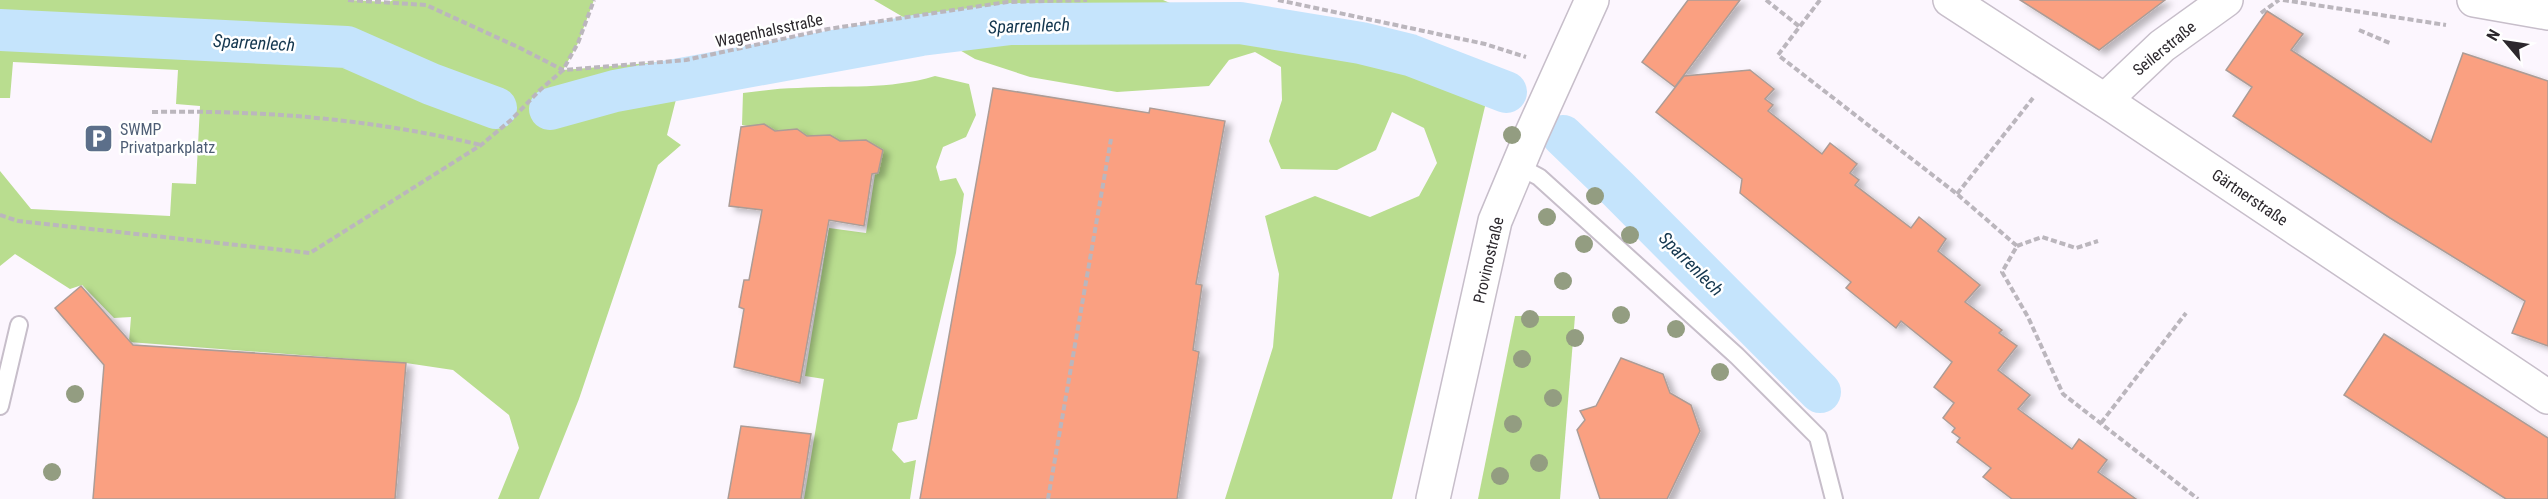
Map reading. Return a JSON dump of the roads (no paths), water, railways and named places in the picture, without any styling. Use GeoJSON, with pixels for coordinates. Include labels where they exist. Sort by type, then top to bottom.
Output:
{"type":"FeatureCollection","features":[{"type":"Feature","properties":{"kind":"street","name":"Provinostraße"},"geometry":{"type":"LineString","coordinates":[[1432,499],[1496,221],[1554,82],[1592,0]]}},
{"type":"Feature","properties":{"kind":"street","name":"Gärtnerstraße"},"geometry":{"type":"LineString","coordinates":[[1950,0],[2105,100],[2548,397]]}},
{"type":"Feature","properties":{"kind":"street","name":"Seilerstraße"},"geometry":{"type":"LineString","coordinates":[[2105,100],[2162,46],[2226,0]]}},
{"type":"Feature","properties":{"kind":"street"},"geometry":{"type":"LineString","coordinates":[[2474,0],[2548,13]]}},
{"type":"Feature","properties":{"kind":"lane"},"geometry":{"type":"LineString","coordinates":[[1518,166],[1539,177],[1737,356],[1818,437],[1834,499]]}},
{"type":"Feature","properties":{"kind":"lane"},"geometry":{"type":"LineString","coordinates":[[0,405],[19,325]]}},
{"type":"Feature","properties":{"kind":"waterway","name":"Sparrenlech"},"geometry":{"type":"LineString","coordinates":[[550,109],[615,91],[921,35],[1011,24],[1240,23],[1361,43],[1410,55],[1506,92]]}},
{"type":"Feature","properties":{"kind":"waterway","name":"Sparrenlech"},"geometry":{"type":"LineString","coordinates":[[0,30],[347,47],[431,84],[496,108]]}},
{"type":"Feature","properties":{"kind":"waterway","name":"Sparrenlech"},"geometry":{"type":"LineString","coordinates":[[1563,136],[1820,392]]}},
{"type":"Feature","properties":{"kind":"place","name":"SWMP Privatparkplatz"},"geometry":{"type":"Point","coordinates":[99,138]}}]}
